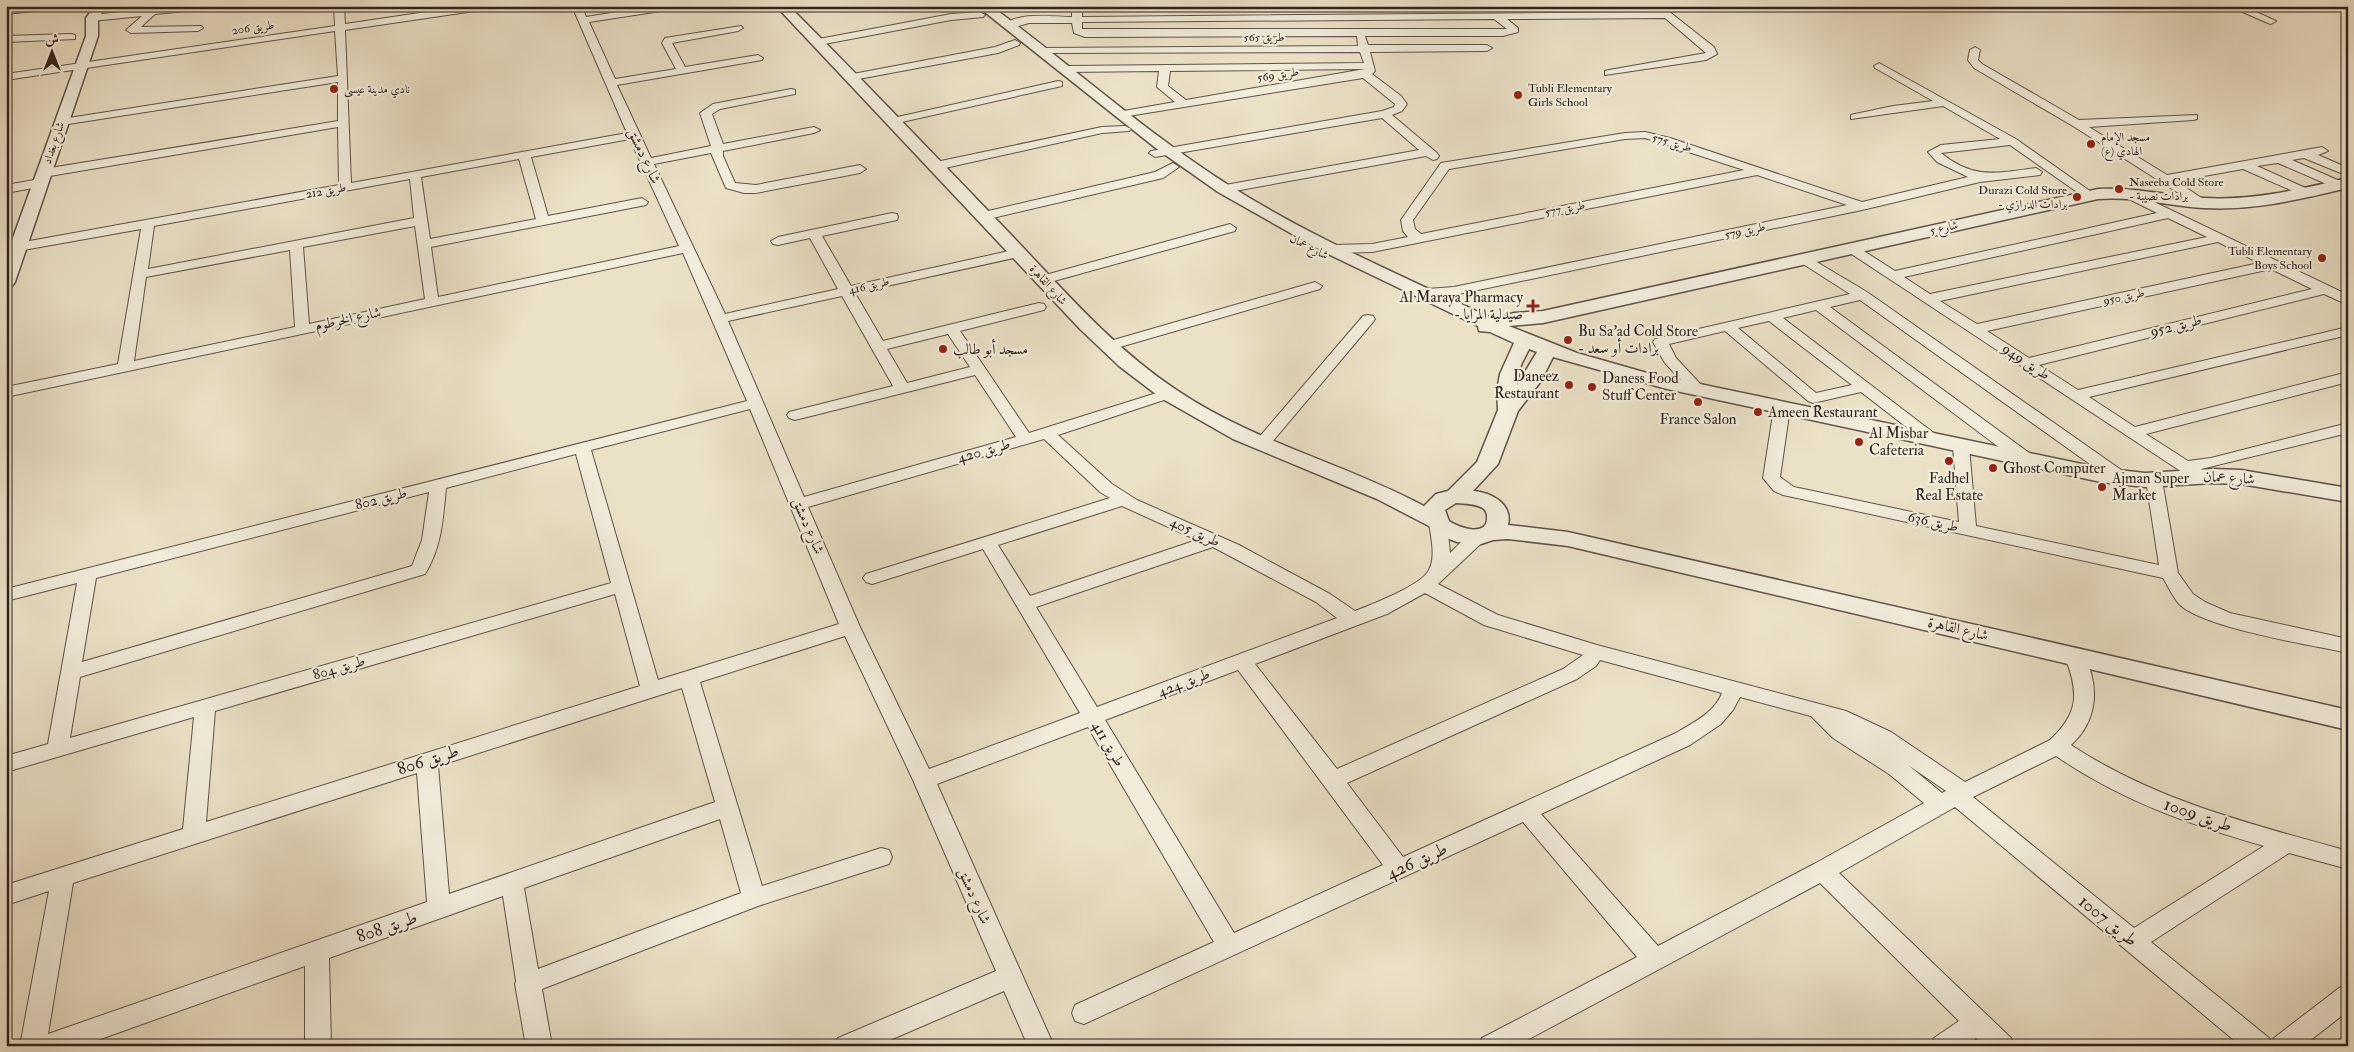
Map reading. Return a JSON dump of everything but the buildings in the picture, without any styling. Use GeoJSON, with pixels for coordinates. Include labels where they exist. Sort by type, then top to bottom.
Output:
{"type":"FeatureCollection","features":[{"type":"Feature","properties":{"kind":"street"},"geometry":{"type":"LineString","coordinates":[[6,11],[54,6]]}},
{"type":"Feature","properties":{"kind":"street"},"geometry":{"type":"LineString","coordinates":[[92,18],[101,6]]}},
{"type":"Feature","properties":{"kind":"street"},"geometry":{"type":"LineString","coordinates":[[92,18],[207,6]]}},
{"type":"Feature","properties":{"kind":"street"},"geometry":{"type":"LineString","coordinates":[[339,6],[344,78],[345,188]]}},
{"type":"Feature","properties":{"kind":"street","name":"طريق 206"},"geometry":{"type":"LineString","coordinates":[[6,77],[488,6]]}},
{"type":"Feature","properties":{"kind":"street"},"geometry":{"type":"LineString","coordinates":[[580,13],[674,6]]}},
{"type":"Feature","properties":{"kind":"street"},"geometry":{"type":"LineString","coordinates":[[819,42],[951,17],[979,9],[1028,6]]}},
{"type":"Feature","properties":{"kind":"street"},"geometry":{"type":"LineString","coordinates":[[1077,6],[1077,32],[1088,34],[1503,33],[1515,30],[1500,18],[1476,6]]}},
{"type":"Feature","properties":{"kind":"street"},"geometry":{"type":"LineString","coordinates":[[1166,6],[1169,50],[1168,67],[1162,87],[1184,104]]}},
{"type":"Feature","properties":{"kind":"street"},"geometry":{"type":"LineString","coordinates":[[1260,6],[1268,50]]}},
{"type":"Feature","properties":{"kind":"street"},"geometry":{"type":"LineString","coordinates":[[1162,152],[1384,114],[1398,109],[1400,101],[1368,70],[1365,49],[1350,6]]}},
{"type":"Feature","properties":{"kind":"street"},"geometry":{"type":"LineString","coordinates":[[1609,73],[1706,57],[1712,54],[1711,51],[1655,6]]}},
{"type":"Feature","properties":{"kind":"street"},"geometry":{"type":"LineString","coordinates":[[2234,6],[2271,21]]}},
{"type":"Feature","properties":{"kind":"street","name":"شارع القاهرة"},"geometry":{"type":"LineString","coordinates":[[788,7],[1043,280],[1108,346],[1168,394],[1198,413],[1260,445],[1368,487],[1437,522],[1455,534],[1485,535],[1508,532],[1568,539],[2348,720]]}},
{"type":"Feature","properties":{"kind":"street","name":"شارع عمان"},"geometry":{"type":"LineString","coordinates":[[979,9],[1008,26],[1067,69],[1124,121],[1162,152],[1282,223],[1427,293],[1450,297],[1485,327]]}},
{"type":"Feature","properties":{"kind":"street","name":"شارع عمان"},"geometry":{"type":"LineString","coordinates":[[979,9],[1015,42],[1089,98],[1124,121]]}},
{"type":"Feature","properties":{"kind":"street"},"geometry":{"type":"LineString","coordinates":[[151,13],[131,30],[198,28]]}},
{"type":"Feature","properties":{"kind":"street","name":"شارع دمشق"},"geometry":{"type":"LineString","coordinates":[[580,13],[634,135],[720,319],[850,627],[924,780],[1041,1046]]}},
{"type":"Feature","properties":{"kind":"street"},"geometry":{"type":"LineString","coordinates":[[1008,26],[1016,22],[1029,20],[1500,18],[1665,15]]}},
{"type":"Feature","properties":{"kind":"street","name":"شارع بغداد"},"geometry":{"type":"LineString","coordinates":[[6,282],[13,242],[42,178],[82,66],[92,36],[92,18]]}},
{"type":"Feature","properties":{"kind":"street"},"geometry":{"type":"LineString","coordinates":[[682,71],[667,44],[669,40],[738,28]]}},
{"type":"Feature","properties":{"kind":"street"},"geometry":{"type":"LineString","coordinates":[[6,38],[71,37]]}},
{"type":"Feature","properties":{"kind":"street"},"geometry":{"type":"LineString","coordinates":[[6,48],[29,38]]}},
{"type":"Feature","properties":{"kind":"street"},"geometry":{"type":"LineString","coordinates":[[853,77],[998,50],[1015,42]]}},
{"type":"Feature","properties":{"kind":"street","name":"طريق 565"},"geometry":{"type":"LineString","coordinates":[[1042,50],[1487,48]]}},
{"type":"Feature","properties":{"kind":"street"},"geometry":{"type":"LineString","coordinates":[[1976,50],[1973,60],[1975,64],[2077,124],[2203,203]]}},
{"type":"Feature","properties":{"kind":"street"},"geometry":{"type":"LineString","coordinates":[[612,83],[758,58]]}},
{"type":"Feature","properties":{"kind":"street"},"geometry":{"type":"LineString","coordinates":[[1879,66],[2012,141],[2091,196]]}},
{"type":"Feature","properties":{"kind":"street"},"geometry":{"type":"LineString","coordinates":[[1067,69],[1168,67],[1368,70]]}},
{"type":"Feature","properties":{"kind":"street","name":"طريق 569"},"geometry":{"type":"LineString","coordinates":[[936,166],[1102,130],[1124,121],[1184,104],[1368,70]]}},
{"type":"Feature","properties":{"kind":"street"},"geometry":{"type":"LineString","coordinates":[[62,122],[344,78]]}},
{"type":"Feature","properties":{"kind":"street"},"geometry":{"type":"LineString","coordinates":[[893,121],[1058,84]]}},
{"type":"Feature","properties":{"kind":"street"},"geometry":{"type":"LineString","coordinates":[[791,92],[722,105],[708,111],[706,115],[716,140],[717,156],[730,184],[744,189],[756,189],[860,169]]}},
{"type":"Feature","properties":{"kind":"street"},"geometry":{"type":"LineString","coordinates":[[1855,117],[1893,109],[1943,103]]}},
{"type":"Feature","properties":{"kind":"street"},"geometry":{"type":"LineString","coordinates":[[1384,114],[1445,166],[1407,220],[1407,228],[1418,238]]}},
{"type":"Feature","properties":{"kind":"street"},"geometry":{"type":"LineString","coordinates":[[2077,124],[2193,117]]}},
{"type":"Feature","properties":{"kind":"street"},"geometry":{"type":"LineString","coordinates":[[6,189],[42,178],[344,123]]}},
{"type":"Feature","properties":{"kind":"street"},"geometry":{"type":"LineString","coordinates":[[647,162],[814,130]]}},
{"type":"Feature","properties":{"kind":"street","name":"طريق 212"},"geometry":{"type":"LineString","coordinates":[[13,242],[148,224],[634,135]]}},
{"type":"Feature","properties":{"kind":"street","name":"طريق 575"},"geometry":{"type":"LineString","coordinates":[[1445,166],[1626,136],[1645,135],[1666,140],[1862,206]]}},
{"type":"Feature","properties":{"kind":"street"},"geometry":{"type":"LineString","coordinates":[[1980,178],[1942,160],[1934,152],[1941,149],[2012,141]]}},
{"type":"Feature","properties":{"kind":"street"},"geometry":{"type":"LineString","coordinates":[[2167,180],[2322,151]]}},
{"type":"Feature","properties":{"kind":"street","name":"شارع عمان"},"geometry":{"type":"LineString","coordinates":[[1162,152],[1173,167],[1209,191],[1272,228],[1514,342],[1544,355],[1613,378],[1698,390],[1782,408],[1811,406],[1961,447],[2030,462],[2121,478],[2154,480],[2193,471],[2256,479],[2347,496]]}},
{"type":"Feature","properties":{"kind":"street"},"geometry":{"type":"LineString","coordinates":[[1224,188],[1428,152]]}},
{"type":"Feature","properties":{"kind":"street"},"geometry":{"type":"LineString","coordinates":[[2305,154],[2345,180]]}},
{"type":"Feature","properties":{"kind":"street"},"geometry":{"type":"LineString","coordinates":[[524,155],[543,221]]}},
{"type":"Feature","properties":{"kind":"street"},"geometry":{"type":"LineString","coordinates":[[2280,159],[2345,180]]}},
{"type":"Feature","properties":{"kind":"street"},"geometry":{"type":"LineString","coordinates":[[2245,165],[2306,193]]}},
{"type":"Feature","properties":{"kind":"street"},"geometry":{"type":"LineString","coordinates":[[984,216],[1159,175],[1173,167]]}},
{"type":"Feature","properties":{"kind":"street","name":"طريق 577"},"geometry":{"type":"LineString","coordinates":[[1334,249],[1372,248],[1758,171]]}},
{"type":"Feature","properties":{"kind":"street","name":"طريق 579"},"geometry":{"type":"LineString","coordinates":[[1450,297],[1980,178],[2036,172]]}},
{"type":"Feature","properties":{"kind":"street"},"geometry":{"type":"LineString","coordinates":[[415,175],[432,302]]}},
{"type":"Feature","properties":{"kind":"street","name":"شارع 5"},"geometry":{"type":"LineString","coordinates":[[1485,327],[1514,319],[1543,317],[2091,196],[2127,193],[2203,203],[2246,202],[2306,193],[2345,180]]}},
{"type":"Feature","properties":{"kind":"street"},"geometry":{"type":"LineString","coordinates":[[2127,193],[2348,301]]}},
{"type":"Feature","properties":{"kind":"street"},"geometry":{"type":"LineString","coordinates":[[424,244],[642,202]]}},
{"type":"Feature","properties":{"kind":"street"},"geometry":{"type":"LineString","coordinates":[[1892,276],[2169,214]]}},
{"type":"Feature","properties":{"kind":"street"},"geometry":{"type":"LineString","coordinates":[[778,241],[892,217]]}},
{"type":"Feature","properties":{"kind":"street"},"geometry":{"type":"LineString","coordinates":[[140,274],[421,221]]}},
{"type":"Feature","properties":{"kind":"street"},"geometry":{"type":"LineString","coordinates":[[125,366],[148,224]]}},
{"type":"Feature","properties":{"kind":"street"},"geometry":{"type":"LineString","coordinates":[[1043,280],[1230,228]]}},
{"type":"Feature","properties":{"kind":"street"},"geometry":{"type":"LineString","coordinates":[[814,234],[902,388]]}},
{"type":"Feature","properties":{"kind":"street"},"geometry":{"type":"LineString","coordinates":[[1928,299],[2220,238]]}},
{"type":"Feature","properties":{"kind":"street"},"geometry":{"type":"LineString","coordinates":[[296,244],[302,329]]}},
{"type":"Feature","properties":{"kind":"street","name":"شارع الخرطوم"},"geometry":{"type":"LineString","coordinates":[[7,391],[688,248]]}},
{"type":"Feature","properties":{"kind":"street"},"geometry":{"type":"LineString","coordinates":[[1361,262],[1363,254],[1372,248]]}},
{"type":"Feature","properties":{"kind":"street","name":"طريق 949"},"geometry":{"type":"LineString","coordinates":[[1851,249],[2193,471]]}},
{"type":"Feature","properties":{"kind":"street","name":"طريق 416"},"geometry":{"type":"LineString","coordinates":[[720,319],[1018,253]]}},
{"type":"Feature","properties":{"kind":"street"},"geometry":{"type":"LineString","coordinates":[[1805,259],[1862,295],[2121,478]]}},
{"type":"Feature","properties":{"kind":"street","name":"طريق 950"},"geometry":{"type":"LineString","coordinates":[[1975,329],[2273,264]]}},
{"type":"Feature","properties":{"kind":"street"},"geometry":{"type":"LineString","coordinates":[[1108,346],[1315,286]]}},
{"type":"Feature","properties":{"kind":"street","name":"طريق 952"},"geometry":{"type":"LineString","coordinates":[[2027,363],[2325,290]]}},
{"type":"Feature","properties":{"kind":"street"},"geometry":{"type":"LineString","coordinates":[[1698,390],[1670,360],[1660,342],[1862,295]]}},
{"type":"Feature","properties":{"kind":"street"},"geometry":{"type":"LineString","coordinates":[[1818,305],[2030,462]]}},
{"type":"Feature","properties":{"kind":"street"},"geometry":{"type":"LineString","coordinates":[[878,348],[1039,307]]}},
{"type":"Feature","properties":{"kind":"street"},"geometry":{"type":"LineString","coordinates":[[1772,316],[1933,440]]}},
{"type":"Feature","properties":{"kind":"street","name":"شارع 5"},"geometry":{"type":"LineString","coordinates":[[1514,342],[1543,317]]}},
{"type":"Feature","properties":{"kind":"street"},"geometry":{"type":"LineString","coordinates":[[1260,445],[1368,319]]}},
{"type":"Feature","properties":{"kind":"street"},"geometry":{"type":"LineString","coordinates":[[1727,326],[1811,406],[1865,387]]}},
{"type":"Feature","properties":{"kind":"street"},"geometry":{"type":"LineString","coordinates":[[952,329],[1025,439]]}},
{"type":"Feature","properties":{"kind":"street"},"geometry":{"type":"LineString","coordinates":[[2077,395],[2348,331]]}},
{"type":"Feature","properties":{"kind":"street"},"geometry":{"type":"LineString","coordinates":[[1508,410],[1506,397],[1508,373],[1514,342]]}},
{"type":"Feature","properties":{"kind":"street"},"geometry":{"type":"LineString","coordinates":[[1431,579],[1442,548],[1434,508],[1450,497],[1487,464],[1508,410],[1531,381],[1544,355]]}},
{"type":"Feature","properties":{"kind":"street"},"geometry":{"type":"LineString","coordinates":[[794,415],[979,369]]}},
{"type":"Feature","properties":{"kind":"street"},"geometry":{"type":"LineString","coordinates":[[2134,432],[2348,377]]}},
{"type":"Feature","properties":{"kind":"street","name":"طريق 420"},"geometry":{"type":"LineString","coordinates":[[799,504],[1047,433],[1168,394]]}},
{"type":"Feature","properties":{"kind":"street","name":"طريق 802"},"geometry":{"type":"LineString","coordinates":[[6,595],[756,402]]}},
{"type":"Feature","properties":{"kind":"street","name":"طريق 636"},"geometry":{"type":"LineString","coordinates":[[1782,408],[1771,478],[1780,487],[1790,491],[2169,573]]}},
{"type":"Feature","properties":{"kind":"street"},"geometry":{"type":"LineString","coordinates":[[2193,471],[2211,463],[2348,428]]}},
{"type":"Feature","properties":{"kind":"street","name":"طريق 405"},"geometry":{"type":"LineString","coordinates":[[1047,433],[1106,488],[1125,499],[1215,540],[1323,598],[1352,619]]}},
{"type":"Feature","properties":{"kind":"street"},"geometry":{"type":"LineString","coordinates":[[582,447],[651,690]]}},
{"type":"Feature","properties":{"kind":"street"},"geometry":{"type":"LineString","coordinates":[[1961,447],[1968,530]]}},
{"type":"Feature","properties":{"kind":"street"},"geometry":{"type":"LineString","coordinates":[[1485,535],[1498,526],[1500,519],[1493,507],[1487,464]]}},
{"type":"Feature","properties":{"kind":"street"},"geometry":{"type":"LineString","coordinates":[[2154,480],[2169,573],[2186,598],[2213,615],[2348,646]]}},
{"type":"Feature","properties":{"kind":"street"},"geometry":{"type":"LineString","coordinates":[[70,673],[419,570],[424,564],[432,535],[438,485]]}},
{"type":"Feature","properties":{"kind":"street","name":"شارع القاهرة"},"geometry":{"type":"LineString","coordinates":[[1368,487],[1450,497],[1473,497],[1568,539]]}},
{"type":"Feature","properties":{"kind":"street"},"geometry":{"type":"LineString","coordinates":[[872,578],[1125,499]]}},
{"type":"Feature","properties":{"kind":"street","name":"طريق 424"},"geometry":{"type":"LineString","coordinates":[[924,780],[1380,609],[1431,579],[1485,535]]}},
{"type":"Feature","properties":{"kind":"street"},"geometry":{"type":"LineString","coordinates":[[1024,604],[1215,540]]}},
{"type":"Feature","properties":{"kind":"street","name":"طريق 411"},"geometry":{"type":"LineString","coordinates":[[988,542],[1230,947]]}},
{"type":"Feature","properties":{"kind":"street"},"geometry":{"type":"LineString","coordinates":[[57,750],[88,574]]}},
{"type":"Feature","properties":{"kind":"street","name":"طريق 1007"},"geometry":{"type":"LineString","coordinates":[[1431,579],[1490,620],[1596,652],[1816,709],[1840,732],[1897,768],[1954,798],[2133,941],[2260,1046]]}},
{"type":"Feature","properties":{"kind":"street","name":"طريق 804"},"geometry":{"type":"LineString","coordinates":[[6,764],[621,586]]}},
{"type":"Feature","properties":{"kind":"street","name":"طريق 806"},"geometry":{"type":"LineString","coordinates":[[6,895],[850,627]]}},
{"type":"Feature","properties":{"kind":"street"},"geometry":{"type":"LineString","coordinates":[[1333,780],[1570,674],[1589,661],[1596,652]]}},
{"type":"Feature","properties":{"kind":"street"},"geometry":{"type":"LineString","coordinates":[[1491,1046],[1822,871],[1954,798],[2057,746],[2069,737],[2083,713],[2085,686],[2075,657]]}},
{"type":"Feature","properties":{"kind":"street"},"geometry":{"type":"LineString","coordinates":[[1242,661],[1399,869]]}},
{"type":"Feature","properties":{"kind":"street"},"geometry":{"type":"LineString","coordinates":[[689,678],[754,898]]}},
{"type":"Feature","properties":{"kind":"street","name":"طريق 426"},"geometry":{"type":"LineString","coordinates":[[1084,1013],[1683,739],[1718,715],[1726,705],[1734,688]]}},
{"type":"Feature","properties":{"kind":"street"},"geometry":{"type":"LineString","coordinates":[[194,835],[205,707]]}},
{"type":"Feature","properties":{"kind":"street","name":"طريق 1009"},"geometry":{"type":"LineString","coordinates":[[2057,746],[2110,779],[2168,806],[2348,860]]}},
{"type":"Feature","properties":{"kind":"street"},"geometry":{"type":"LineString","coordinates":[[427,761],[439,909]]}},
{"type":"Feature","properties":{"kind":"street","name":"طريق 808"},"geometry":{"type":"LineString","coordinates":[[47,1046],[727,807]]}},
{"type":"Feature","properties":{"kind":"street"},"geometry":{"type":"LineString","coordinates":[[1526,811],[1654,959]]}},
{"type":"Feature","properties":{"kind":"street"},"geometry":{"type":"LineString","coordinates":[[2133,941],[2287,843]]}},
{"type":"Feature","properties":{"kind":"street"},"geometry":{"type":"LineString","coordinates":[[527,984],[754,898],[881,857]]}},
{"type":"Feature","properties":{"kind":"street"},"geometry":{"type":"LineString","coordinates":[[1822,871],[2002,1046]]}},
{"type":"Feature","properties":{"kind":"street"},"geometry":{"type":"LineString","coordinates":[[34,1046],[63,876]]}},
{"type":"Feature","properties":{"kind":"street"},"geometry":{"type":"LineString","coordinates":[[512,883],[527,984],[539,1046]]}},
{"type":"Feature","properties":{"kind":"street"},"geometry":{"type":"LineString","coordinates":[[317,951],[318,1046]]}},
{"type":"Feature","properties":{"kind":"street"},"geometry":{"type":"LineString","coordinates":[[847,1046],[1010,977]]}},
{"type":"Feature","properties":{"kind":"street"},"geometry":{"type":"LineString","coordinates":[[2283,1046],[2348,996]]}},
{"type":"Feature","properties":{"kind":"street"},"geometry":{"type":"LineString","coordinates":[[1943,1046],[1978,1023]]}},
{"type":"Feature","properties":{"kind":"place","name":"نادي مدينة عيسى"},"geometry":{"type":"Point","coordinates":[334,89]}},
{"type":"Feature","properties":{"kind":"place","name":"Tubli Elementary Girls School"},"geometry":{"type":"Point","coordinates":[1518,95]}},
{"type":"Feature","properties":{"kind":"place","name":"مسجد الإمام الهادي (ع)"},"geometry":{"type":"Point","coordinates":[2091,144]}},
{"type":"Feature","properties":{"kind":"place","name":"Naseeba Cold Store - برادات نصيبة"},"geometry":{"type":"Point","coordinates":[2119,189]}},
{"type":"Feature","properties":{"kind":"place","name":"Durazi Cold Store - برادات الدرازي"},"geometry":{"type":"Point","coordinates":[2077,197]}},
{"type":"Feature","properties":{"kind":"place","name":"Tubli Elementary Boys School"},"geometry":{"type":"Point","coordinates":[2322,258]}},
{"type":"Feature","properties":{"kind":"place","name":"Al Maraya Pharmacy - صيدلية المرايا"},"geometry":{"type":"Point","coordinates":[1533,306]}},
{"type":"Feature","properties":{"kind":"place","name":"Bu Sa'ad Cold Store - برادات أو سعد"},"geometry":{"type":"Point","coordinates":[1568,340]}},
{"type":"Feature","properties":{"kind":"place","name":"مسجد أبو طالب"},"geometry":{"type":"Point","coordinates":[943,349]}},
{"type":"Feature","properties":{"kind":"place","name":"Daneez Restaurant"},"geometry":{"type":"Point","coordinates":[1569,385]}},
{"type":"Feature","properties":{"kind":"place","name":"Daness Food Stuff Center"},"geometry":{"type":"Point","coordinates":[1592,387]}},
{"type":"Feature","properties":{"kind":"place","name":"France Salon"},"geometry":{"type":"Point","coordinates":[1698,402]}},
{"type":"Feature","properties":{"kind":"place","name":"Ameen Restaurant"},"geometry":{"type":"Point","coordinates":[1758,412]}},
{"type":"Feature","properties":{"kind":"place","name":"Al Misbar Cafeteria"},"geometry":{"type":"Point","coordinates":[1859,442]}},
{"type":"Feature","properties":{"kind":"place","name":"Fadhel Real Estate"},"geometry":{"type":"Point","coordinates":[1949,461]}},
{"type":"Feature","properties":{"kind":"place","name":"Ghost Computer"},"geometry":{"type":"Point","coordinates":[1993,468]}},
{"type":"Feature","properties":{"kind":"place","name":"Ajman Super Market"},"geometry":{"type":"Point","coordinates":[2102,487]}}]}
